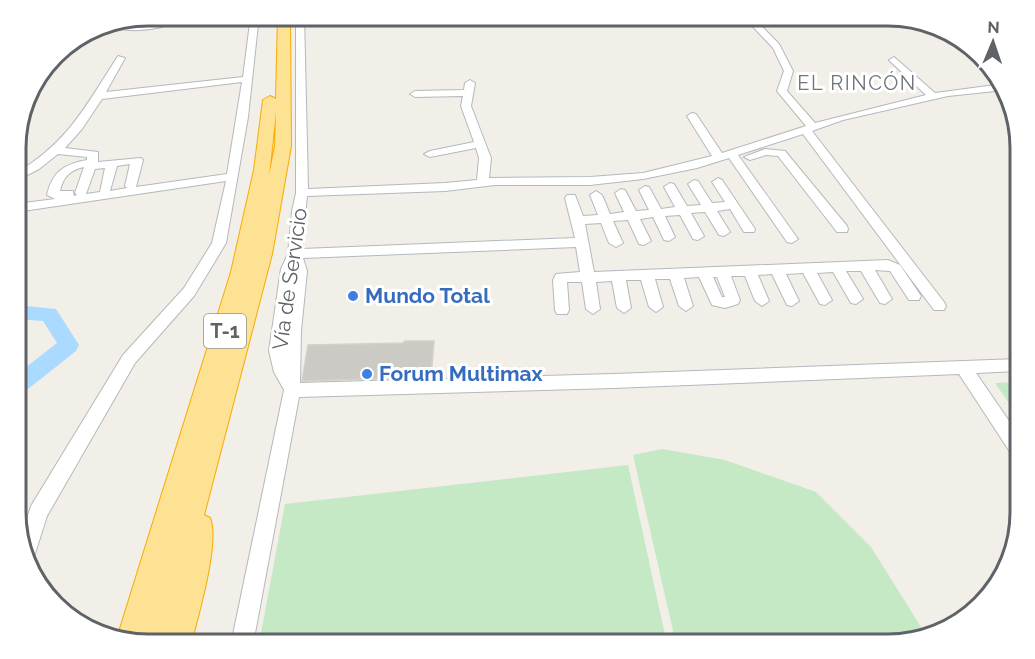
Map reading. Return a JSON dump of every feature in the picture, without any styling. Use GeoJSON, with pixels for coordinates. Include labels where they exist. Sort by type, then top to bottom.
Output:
{"type":"FeatureCollection","features":[{"type":"Feature","properties":{"kind":"highway","name":"T-1"},"geometry":{"type":"LineString","coordinates":[[134,632],[181,483],[247,255],[267,147],[272,26]]}},
{"type":"Feature","properties":{"kind":"highway","name":"T-1"},"geometry":{"type":"LineString","coordinates":[[158,634],[263,254],[283,146],[284,26]]}},
{"type":"Feature","properties":{"kind":"highway"},"geometry":{"type":"LineString","coordinates":[[178,634],[193,572],[202,508],[204,471]]}},
{"type":"Feature","properties":{"kind":"street"},"geometry":{"type":"LineString","coordinates":[[30,541],[38,513],[129,358],[189,292],[219,243],[228,203],[254,26]]}},
{"type":"Feature","properties":{"kind":"street","name":"Vía de Servicio"},"geometry":{"type":"LineString","coordinates":[[292,390],[282,372],[277,351],[286,330],[288,268],[295,254],[298,211],[302,193],[300,26]]}},
{"type":"Feature","properties":{"kind":"street"},"geometry":{"type":"LineString","coordinates":[[758,26],[770,37],[788,68],[782,91],[939,306]]}},
{"type":"Feature","properties":{"kind":"street"},"geometry":{"type":"LineString","coordinates":[[26,171],[57,151],[77,130],[121,58]]}},
{"type":"Feature","properties":{"kind":"street"},"geometry":{"type":"LineString","coordinates":[[894,60],[934,97]]}},
{"type":"Feature","properties":{"kind":"street"},"geometry":{"type":"LineString","coordinates":[[99,96],[247,79]]}},
{"type":"Feature","properties":{"kind":"street"},"geometry":{"type":"LineString","coordinates":[[415,94],[469,88],[467,114],[480,144],[489,182]]}},
{"type":"Feature","properties":{"kind":"street"},"geometry":{"type":"LineString","coordinates":[[735,157],[840,118],[934,97],[994,88]]}},
{"type":"Feature","properties":{"kind":"street"},"geometry":{"type":"LineString","coordinates":[[692,116],[719,158]]}},
{"type":"Feature","properties":{"kind":"street"},"geometry":{"type":"LineString","coordinates":[[430,154],[480,144]]}},
{"type":"Feature","properties":{"kind":"street"},"geometry":{"type":"LineString","coordinates":[[57,151],[92,152],[94,154],[81,193]]}},
{"type":"Feature","properties":{"kind":"street"},"geometry":{"type":"LineString","coordinates":[[302,193],[445,187],[489,182],[590,181],[636,177],[719,158],[765,152],[781,153],[842,229]]}},
{"type":"Feature","properties":{"kind":"street"},"geometry":{"type":"LineString","coordinates":[[735,157],[792,239]]}},
{"type":"Feature","properties":{"kind":"street"},"geometry":{"type":"LineString","coordinates":[[59,213],[139,200],[144,196],[139,186],[137,160],[67,167],[53,195],[81,193],[139,186],[231,177]]}},
{"type":"Feature","properties":{"kind":"street"},"geometry":{"type":"LineString","coordinates":[[105,190],[112,163]]}},
{"type":"Feature","properties":{"kind":"street"},"geometry":{"type":"LineString","coordinates":[[718,182],[749,228]]}},
{"type":"Feature","properties":{"kind":"street"},"geometry":{"type":"LineString","coordinates":[[694,184],[724,232]]}},
{"type":"Feature","properties":{"kind":"street"},"geometry":{"type":"LineString","coordinates":[[26,206],[139,186]]}},
{"type":"Feature","properties":{"kind":"street"},"geometry":{"type":"LineString","coordinates":[[670,187],[698,236]]}},
{"type":"Feature","properties":{"kind":"street"},"geometry":{"type":"LineString","coordinates":[[645,190],[669,237]]}},
{"type":"Feature","properties":{"kind":"street"},"geometry":{"type":"LineString","coordinates":[[621,193],[644,241]]}},
{"type":"Feature","properties":{"kind":"street"},"geometry":{"type":"LineString","coordinates":[[596,195],[616,243]]}},
{"type":"Feature","properties":{"kind":"street"},"geometry":{"type":"LineString","coordinates":[[571,198],[578,221],[593,309]]}},
{"type":"Feature","properties":{"kind":"street"},"geometry":{"type":"LineString","coordinates":[[578,221],[735,205]]}},
{"type":"Feature","properties":{"kind":"street"},"geometry":{"type":"LineString","coordinates":[[295,254],[580,242]]}},
{"type":"Feature","properties":{"kind":"street"},"geometry":{"type":"LineString","coordinates":[[865,266],[885,299]]}},
{"type":"Feature","properties":{"kind":"street"},"geometry":{"type":"LineString","coordinates":[[562,310],[561,277],[892,266],[914,296]]}},
{"type":"Feature","properties":{"kind":"street"},"geometry":{"type":"LineString","coordinates":[[837,267],[856,299]]}},
{"type":"Feature","properties":{"kind":"street"},"geometry":{"type":"LineString","coordinates":[[808,269],[825,300]]}},
{"type":"Feature","properties":{"kind":"street"},"geometry":{"type":"LineString","coordinates":[[777,270],[792,300]]}},
{"type":"Feature","properties":{"kind":"street"},"geometry":{"type":"LineString","coordinates":[[750,272],[762,301]]}},
{"type":"Feature","properties":{"kind":"street"},"geometry":{"type":"LineString","coordinates":[[704,273],[717,301],[725,303],[733,300],[723,273]]}},
{"type":"Feature","properties":{"kind":"street"},"geometry":{"type":"LineString","coordinates":[[676,274],[686,306]]}},
{"type":"Feature","properties":{"kind":"street"},"geometry":{"type":"LineString","coordinates":[[647,275],[656,308]]}},
{"type":"Feature","properties":{"kind":"street"},"geometry":{"type":"LineString","coordinates":[[618,276],[624,308]]}},
{"type":"Feature","properties":{"kind":"street"},"geometry":{"type":"LineString","coordinates":[[244,634],[292,390],[613,381],[1009,365]]}},
{"type":"Feature","properties":{"kind":"street"},"geometry":{"type":"LineString","coordinates":[[963,367],[1009,436]]}},
{"type":"Feature","properties":{"kind":"green space"},"geometry":{"type":"Polygon","coordinates":[[[1009,382],[1009,403],[995,383],[1009,382]]]}},
{"type":"Feature","properties":{"kind":"green space"},"geometry":{"type":"Polygon","coordinates":[[[662,449],[725,460],[816,492],[871,547],[922,628],[896,633],[674,633],[633,455],[662,449]]]}},
{"type":"Feature","properties":{"kind":"green space"},"geometry":{"type":"Polygon","coordinates":[[[628,465],[665,633],[261,634],[285,504],[628,465]]]}},
{"type":"Feature","properties":{"kind":"building","name":"Forum Multimax"},"geometry":{"type":"Polygon","coordinates":[[[405,341],[434,341],[431,377],[302,381],[308,345],[403,343],[405,341]]]}},
{"type":"Feature","properties":{"kind":"waterway"},"geometry":{"type":"LineString","coordinates":[[26,313],[49,314],[69,345],[26,379]]}},
{"type":"Feature","properties":{"kind":"place","name":"Mundo Total"},"geometry":{"type":"Point","coordinates":[353,296]}},
{"type":"Feature","properties":{"kind":"place","name":"Forum Multimax"},"geometry":{"type":"Point","coordinates":[367,374]}},
{"type":"Feature","properties":{"kind":"district","name":"EL RINCÓN"},"geometry":{"type":"Point","coordinates":[857,83]}}]}
